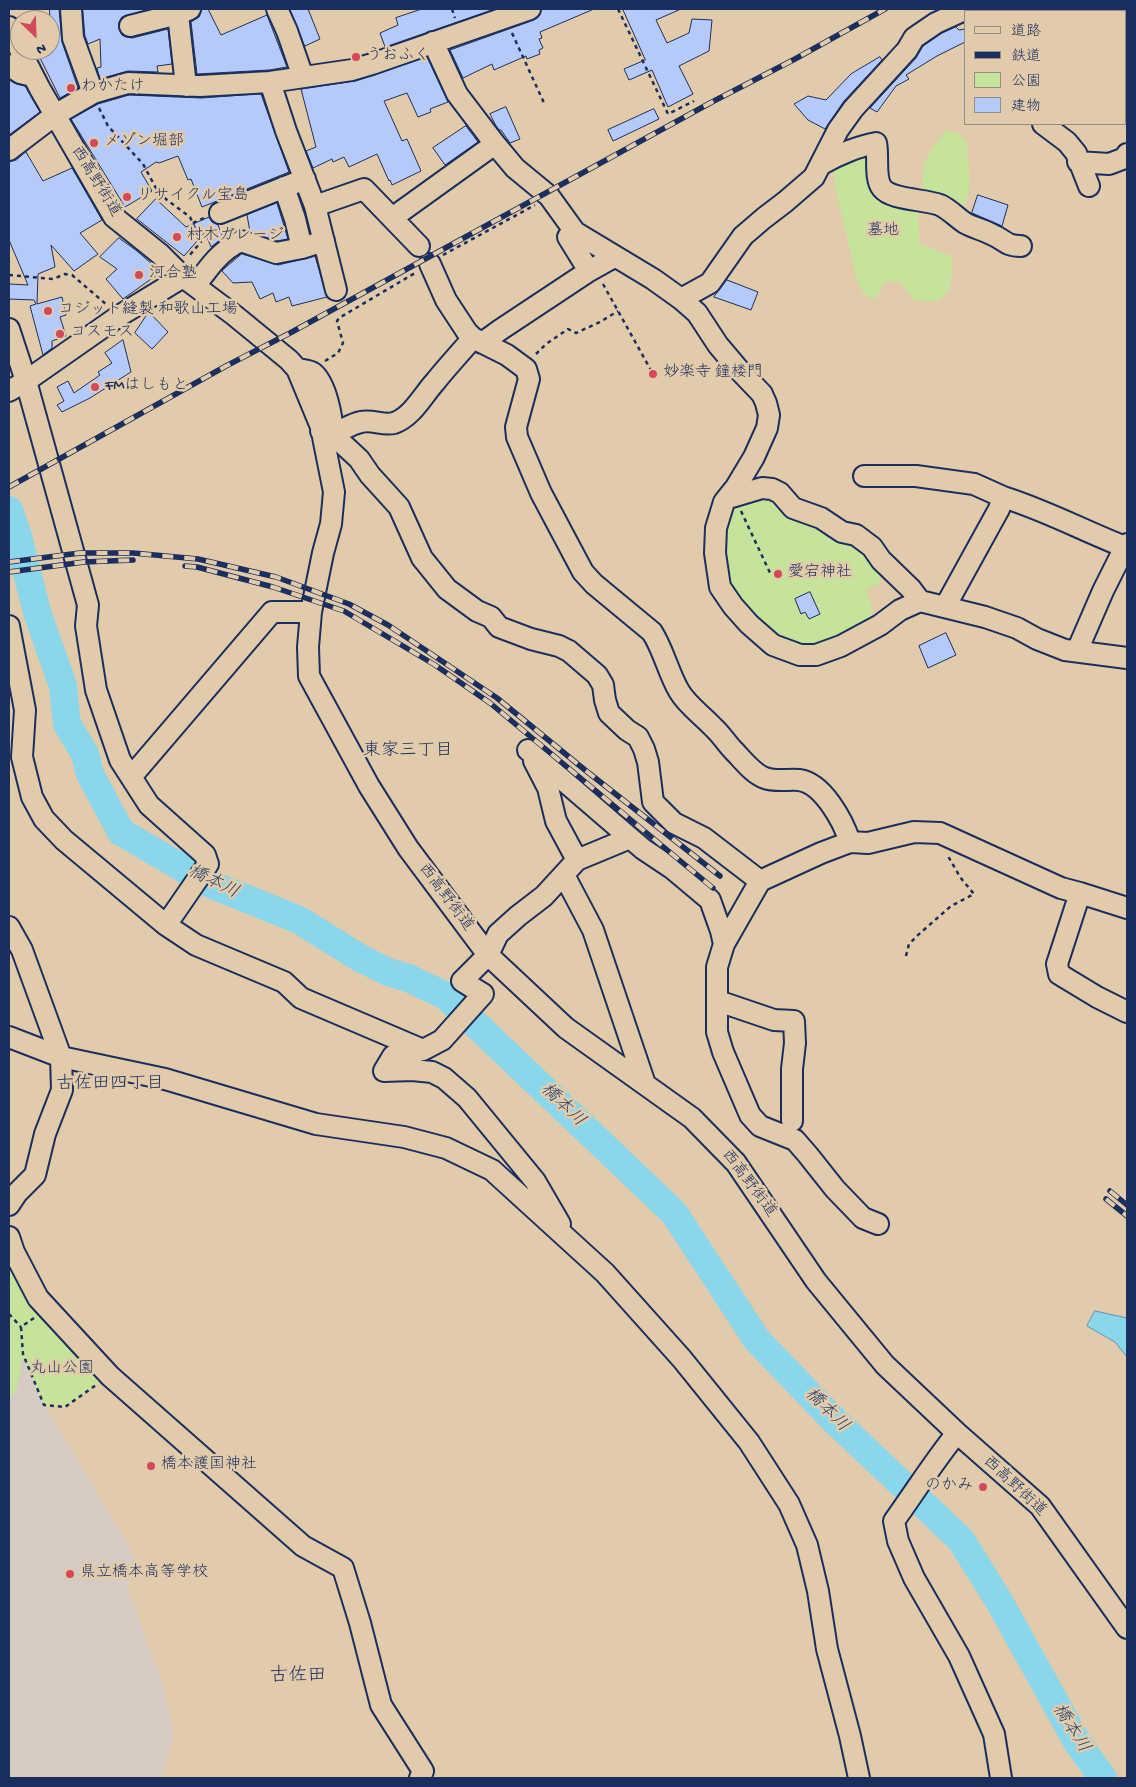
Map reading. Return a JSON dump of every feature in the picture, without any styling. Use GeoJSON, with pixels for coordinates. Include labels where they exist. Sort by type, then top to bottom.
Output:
{"type":"FeatureCollection","features":[{"type":"Feature","properties":{"kind":"street"},"geometry":{"type":"LineString","coordinates":[[71,9],[73,38],[93,93]]}},
{"type":"Feature","properties":{"kind":"street"},"geometry":{"type":"LineString","coordinates":[[277,9],[303,77]]}},
{"type":"Feature","properties":{"kind":"street"},"geometry":{"type":"LineString","coordinates":[[9,150],[55,115],[93,93],[128,83],[200,86],[270,82],[352,70],[530,9]]}},
{"type":"Feature","properties":{"kind":"street"},"geometry":{"type":"LineString","coordinates":[[130,26],[184,12],[186,86]]}},
{"type":"Feature","properties":{"kind":"street"},"geometry":{"type":"LineString","coordinates":[[681,299],[710,283],[743,236],[814,177],[838,130],[853,109],[906,50],[914,38],[930,26],[960,16]]}},
{"type":"Feature","properties":{"kind":"street"},"geometry":{"type":"LineString","coordinates":[[433,42],[457,94],[494,144],[515,168],[549,196],[575,232],[653,279],[681,299],[697,314],[729,358],[762,394],[769,415],[767,428],[754,457],[731,496],[724,502],[716,528],[716,553],[720,587],[749,624],[773,645],[800,655],[816,655],[841,646],[880,626],[900,610],[920,601],[984,617],[1017,628],[1065,650],[1127,658]]}},
{"type":"Feature","properties":{"kind":"street","name":"西高野街道"},"geometry":{"type":"LineString","coordinates":[[25,60],[114,217],[185,277],[283,355],[297,369],[327,432],[334,492],[331,524],[311,612],[308,646],[309,676],[369,786],[408,848],[488,955],[566,1028],[692,1118],[736,1163],[816,1281],[885,1365],[957,1433],[1040,1506],[1127,1628]]}},
{"type":"Feature","properties":{"kind":"street"},"geometry":{"type":"LineString","coordinates":[[9,65],[20,73],[33,76]]}},
{"type":"Feature","properties":{"kind":"street"},"geometry":{"type":"LineString","coordinates":[[270,82],[286,131],[315,206],[336,290]]}},
{"type":"Feature","properties":{"kind":"street"},"geometry":{"type":"LineString","coordinates":[[1043,125],[1067,142],[1076,153],[1089,186]]}},
{"type":"Feature","properties":{"kind":"street"},"geometry":{"type":"LineString","coordinates":[[822,164],[830,158],[876,142],[878,151],[878,179],[881,187],[889,194],[941,206],[966,223],[996,235],[1004,243],[1021,246]]}},
{"type":"Feature","properties":{"kind":"street"},"geometry":{"type":"LineString","coordinates":[[392,218],[494,144]]}},
{"type":"Feature","properties":{"kind":"street"},"geometry":{"type":"LineString","coordinates":[[1078,162],[1109,164],[1125,158],[1127,154]]}},
{"type":"Feature","properties":{"kind":"street"},"geometry":{"type":"LineString","coordinates":[[220,213],[305,180]]}},
{"type":"Feature","properties":{"kind":"street"},"geometry":{"type":"LineString","coordinates":[[284,187],[296,219],[302,248]]}},
{"type":"Feature","properties":{"kind":"street"},"geometry":{"type":"LineString","coordinates":[[315,206],[364,189],[419,246]]}},
{"type":"Feature","properties":{"kind":"street"},"geometry":{"type":"LineString","coordinates":[[575,232],[568,237],[589,270]]}},
{"type":"Feature","properties":{"kind":"street"},"geometry":{"type":"LineString","coordinates":[[17,386],[119,316],[211,263],[228,247],[242,241],[276,253],[324,241]]}},
{"type":"Feature","properties":{"kind":"street"},"geometry":{"type":"LineString","coordinates":[[327,432],[344,429],[350,425],[367,420],[387,425],[398,422],[411,411],[478,341],[500,330],[589,270],[614,256]]}},
{"type":"Feature","properties":{"kind":"street"},"geometry":{"type":"LineString","coordinates":[[430,264],[446,300],[478,341],[507,356],[526,369],[529,379],[516,427],[517,437],[541,492],[583,572],[594,584],[652,632],[683,696],[732,749],[757,773],[765,778],[800,780],[820,790],[836,813],[850,842]]}},
{"type":"Feature","properties":{"kind":"street"},"geometry":{"type":"LineString","coordinates":[[9,329],[17,386],[88,605],[86,635],[96,690],[120,760],[149,805],[205,855],[208,864],[166,925]]}},
{"type":"Feature","properties":{"kind":"street"},"geometry":{"type":"LineString","coordinates":[[327,432],[359,459],[370,475],[399,508],[422,558],[446,589],[477,611],[491,616],[500,626],[531,639],[559,646],[569,651],[597,675],[603,685],[609,713],[627,730],[638,737],[641,743],[648,762],[652,802],[674,823],[704,838],[760,881]]}},
{"type":"Feature","properties":{"kind":"street"},"geometry":{"type":"LineString","coordinates":[[864,476],[916,476],[974,484],[1003,497],[1029,505],[1073,526],[1126,545],[1103,591],[1077,651]]}},
{"type":"Feature","properties":{"kind":"street"},"geometry":{"type":"LineString","coordinates":[[731,496],[762,488],[772,489],[780,493],[794,508],[821,518],[842,532],[856,535],[872,547],[881,560],[911,589],[920,601]]}},
{"type":"Feature","properties":{"kind":"street"},"geometry":{"type":"LineString","coordinates":[[945,607],[999,510],[1003,497]]}},
{"type":"Feature","properties":{"kind":"street"},"geometry":{"type":"LineString","coordinates":[[131,777],[272,612],[311,612]]}},
{"type":"Feature","properties":{"kind":"street"},"geometry":{"type":"LineString","coordinates":[[9,626],[25,710],[22,757],[32,797],[44,819],[64,840],[166,925],[196,945],[284,982],[301,998],[423,1050]]}},
{"type":"Feature","properties":{"kind":"street"},"geometry":{"type":"LineString","coordinates":[[645,1084],[570,868],[548,788],[528,750],[643,849],[673,869],[710,900],[724,944]]}},
{"type":"Feature","properties":{"kind":"street"},"geometry":{"type":"LineString","coordinates":[[878,1224],[863,1218],[835,1189],[795,1140],[760,1126],[750,1115],[723,1052],[717,1032],[717,968],[724,944],[760,881],[821,852],[850,842],[868,843],[914,832],[940,833],[1061,888],[1080,892],[1127,908]]}},
{"type":"Feature","properties":{"kind":"street"},"geometry":{"type":"LineString","coordinates":[[568,1239],[535,1180],[467,1098],[444,1078],[432,1072],[412,1070],[384,1071],[393,1056],[423,1050],[442,1040],[483,994],[462,981],[488,955],[498,934],[544,896],[570,868],[630,838]]}},
{"type":"Feature","properties":{"kind":"street"},"geometry":{"type":"LineString","coordinates":[[1080,892],[1058,964],[1059,974],[1097,997],[1127,1012]]}},
{"type":"Feature","properties":{"kind":"street"},"geometry":{"type":"LineString","coordinates":[[9,927],[22,950],[60,1057],[62,1090],[45,1134],[35,1175],[17,1193],[9,1205]]}},
{"type":"Feature","properties":{"kind":"street"},"geometry":{"type":"LineString","coordinates":[[718,1001],[774,1020],[794,1021],[792,1122]]}},
{"type":"Feature","properties":{"kind":"street"},"geometry":{"type":"LineString","coordinates":[[9,1037],[60,1057],[165,1079],[316,1124],[404,1137],[446,1148],[492,1170],[605,1273],[682,1359],[749,1442],[789,1504],[807,1545],[818,1591],[827,1649],[859,1778]]}},
{"type":"Feature","properties":{"kind":"street"},"geometry":{"type":"LineString","coordinates":[[9,1237],[14,1252],[37,1297],[110,1376],[303,1546],[343,1568],[360,1623],[381,1705],[423,1771],[420,1778]]}},
{"type":"Feature","properties":{"kind":"street"},"geometry":{"type":"LineString","coordinates":[[957,1433],[939,1455],[927,1476],[894,1521],[898,1542],[914,1578],[959,1656],[994,1734],[1001,1778]]}},
{"type":"Feature","properties":{"kind":"path"},"geometry":{"type":"LineString","coordinates":[[618,9],[668,114],[694,101]]}},
{"type":"Feature","properties":{"kind":"path"},"geometry":{"type":"LineString","coordinates":[[505,18],[544,103]]}},
{"type":"Feature","properties":{"kind":"path"},"geometry":{"type":"LineString","coordinates":[[93,93],[102,118],[143,164],[158,190],[190,217],[201,242],[185,277]]}},
{"type":"Feature","properties":{"kind":"path"},"geometry":{"type":"LineString","coordinates":[[297,369],[315,366],[338,353],[343,343],[336,321],[339,318],[549,196]]}},
{"type":"Feature","properties":{"kind":"path"},"geometry":{"type":"LineString","coordinates":[[589,270],[600,278],[653,374]]}},
{"type":"Feature","properties":{"kind":"path"},"geometry":{"type":"LineString","coordinates":[[9,275],[53,279],[65,274],[72,275],[119,316]]}},
{"type":"Feature","properties":{"kind":"path"},"geometry":{"type":"LineString","coordinates":[[521,366],[546,344],[568,329],[576,333],[618,311]]}},
{"type":"Feature","properties":{"kind":"path"},"geometry":{"type":"LineString","coordinates":[[731,496],[756,542],[771,575]]}},
{"type":"Feature","properties":{"kind":"path"},"geometry":{"type":"LineString","coordinates":[[906,956],[909,944],[923,930],[951,906],[974,894],[960,877],[950,860],[940,833]]}},
{"type":"Feature","properties":{"kind":"path"},"geometry":{"type":"LineString","coordinates":[[21,1327],[48,1309]]}},
{"type":"Feature","properties":{"kind":"path"},"geometry":{"type":"LineString","coordinates":[[9,1314],[21,1327],[23,1354],[44,1405],[65,1407],[110,1376]]}},
{"type":"Feature","properties":{"kind":"shaded area","name":"県立橋本高等学校"},"geometry":{"type":"Polygon","coordinates":[[[22,1355],[44,1405],[128,1544],[136,1563],[127,1586],[163,1684],[174,1734],[160,1778],[9,1778],[9,1401],[18,1386],[22,1355]]]}},
{"type":"Feature","properties":{"kind":"green space"},"geometry":{"type":"Polygon","coordinates":[[[1127,9],[1127,24],[1126,10],[1038,10],[1127,9]]]}},
{"type":"Feature","properties":{"kind":"green space","name":"墓地"},"geometry":{"type":"Polygon","coordinates":[[[947,130],[960,135],[967,141],[970,183],[963,208],[959,203],[925,193],[923,184],[924,167],[930,151],[947,130]]]}},
{"type":"Feature","properties":{"kind":"green space","name":"墓地"},"geometry":{"type":"Polygon","coordinates":[[[868,146],[876,174],[919,208],[919,244],[952,256],[952,277],[948,292],[936,302],[914,300],[900,281],[885,282],[875,300],[864,294],[857,281],[830,163],[868,146]]]}},
{"type":"Feature","properties":{"kind":"green space"},"geometry":{"type":"Polygon","coordinates":[[[755,491],[815,518],[879,561],[880,583],[866,590],[872,615],[858,625],[855,633],[823,647],[776,643],[723,586],[725,503],[755,491]]]}},
{"type":"Feature","properties":{"kind":"green space","name":"丸山公園"},"geometry":{"type":"Polygon","coordinates":[[[9,1237],[14,1252],[110,1376],[65,1407],[44,1405],[22,1356],[18,1386],[9,1401],[9,1237]]]}},
{"type":"Feature","properties":{"kind":"water"},"geometry":{"type":"Polygon","coordinates":[[[1095,1311],[1127,1318],[1127,1357],[1115,1342],[1087,1326],[1095,1311]]]}},
{"type":"Feature","properties":{"kind":"building"},"geometry":{"type":"Polygon","coordinates":[[[83,9],[150,9],[122,17],[119,22],[119,29],[122,35],[132,38],[168,29],[172,64],[157,66],[158,72],[128,71],[100,79],[97,68],[101,67],[100,39],[88,44],[85,36],[83,9]]]}},
{"type":"Feature","properties":{"kind":"building"},"geometry":{"type":"Polygon","coordinates":[[[202,9],[208,9],[221,35],[267,15],[287,67],[269,70],[197,74],[191,22],[199,17],[202,9]]]}},
{"type":"Feature","properties":{"kind":"building"},"geometry":{"type":"Polygon","coordinates":[[[290,9],[308,9],[320,39],[305,46],[290,9]]]}},
{"type":"Feature","properties":{"kind":"building"},"geometry":{"type":"Polygon","coordinates":[[[422,9],[495,9],[385,47],[380,33],[398,25],[396,18],[422,9]]]}},
{"type":"Feature","properties":{"kind":"building"},"geometry":{"type":"Polygon","coordinates":[[[542,9],[594,9],[540,32],[542,38],[539,39],[543,48],[539,50],[540,54],[527,59],[526,56],[494,70],[492,64],[463,78],[450,50],[534,20],[539,16],[542,9]]]}},
{"type":"Feature","properties":{"kind":"building"},"geometry":{"type":"Polygon","coordinates":[[[623,9],[681,9],[656,20],[667,43],[689,33],[692,19],[712,20],[709,51],[679,66],[693,94],[668,107],[652,70],[629,80],[624,69],[645,60],[623,9]]]}},
{"type":"Feature","properties":{"kind":"building"},"geometry":{"type":"Polygon","coordinates":[[[60,20],[62,42],[78,88],[60,98],[41,60],[60,60],[60,20]]]}},
{"type":"Feature","properties":{"kind":"building"},"geometry":{"type":"Polygon","coordinates":[[[956,27],[959,30],[964,29],[964,42],[906,75],[909,79],[896,86],[877,112],[870,108],[916,58],[923,46],[942,33],[956,27]]]}},
{"type":"Feature","properties":{"kind":"building"},"geometry":{"type":"Polygon","coordinates":[[[427,57],[448,102],[430,109],[431,112],[418,117],[407,93],[384,101],[402,141],[407,139],[421,171],[392,185],[377,154],[349,167],[344,157],[333,162],[332,159],[313,168],[306,151],[316,147],[301,89],[355,81],[427,57]]]}},
{"type":"Feature","properties":{"kind":"building"},"geometry":{"type":"Polygon","coordinates":[[[880,57],[882,60],[844,101],[825,129],[808,120],[794,104],[808,96],[826,100],[851,74],[880,57]]]}},
{"type":"Feature","properties":{"kind":"building"},"geometry":{"type":"Polygon","coordinates":[[[9,80],[25,86],[40,112],[9,135],[9,80]]]}},
{"type":"Feature","properties":{"kind":"building"},"geometry":{"type":"Polygon","coordinates":[[[261,94],[289,172],[202,207],[191,179],[188,180],[178,156],[159,163],[156,162],[141,172],[152,191],[125,207],[71,119],[98,104],[129,95],[201,98],[261,94]]]}},
{"type":"Feature","properties":{"kind":"building"},"geometry":{"type":"Polygon","coordinates":[[[506,107],[520,139],[510,143],[501,130],[499,130],[490,114],[506,107]]]}},
{"type":"Feature","properties":{"kind":"building"},"geometry":{"type":"Polygon","coordinates":[[[654,109],[659,119],[613,141],[608,130],[654,109]]]}},
{"type":"Feature","properties":{"kind":"building"},"geometry":{"type":"Polygon","coordinates":[[[466,126],[478,142],[445,165],[433,148],[466,126]]]}},
{"type":"Feature","properties":{"kind":"building"},"geometry":{"type":"Polygon","coordinates":[[[26,152],[43,181],[72,168],[102,220],[80,233],[98,254],[74,271],[51,245],[55,267],[38,274],[37,304],[62,297],[66,315],[60,317],[66,336],[52,341],[52,348],[43,355],[30,306],[36,304],[34,300],[9,299],[9,284],[28,285],[9,240],[9,162],[16,160],[26,152]]]}},
{"type":"Feature","properties":{"kind":"building"},"geometry":{"type":"Polygon","coordinates":[[[978,195],[1008,205],[1002,226],[972,213],[978,195]]]}},
{"type":"Feature","properties":{"kind":"building"},"geometry":{"type":"Polygon","coordinates":[[[156,199],[186,227],[209,217],[212,222],[218,225],[223,238],[211,247],[205,232],[184,256],[137,219],[156,199]]]}},
{"type":"Feature","properties":{"kind":"building"},"geometry":{"type":"Polygon","coordinates":[[[277,203],[288,239],[277,241],[250,232],[247,215],[277,203]]]}},
{"type":"Feature","properties":{"kind":"building","name":"河合塾"},"geometry":{"type":"Polygon","coordinates":[[[119,238],[161,272],[123,299],[106,279],[117,269],[100,257],[119,238]]]}},
{"type":"Feature","properties":{"kind":"building"},"geometry":{"type":"Polygon","coordinates":[[[242,254],[278,265],[315,256],[327,297],[292,306],[289,297],[276,302],[273,293],[260,299],[252,282],[233,283],[222,271],[242,254]]]}},
{"type":"Feature","properties":{"kind":"building"},"geometry":{"type":"Polygon","coordinates":[[[727,280],[758,292],[751,310],[714,297],[727,280]]]}},
{"type":"Feature","properties":{"kind":"building"},"geometry":{"type":"Polygon","coordinates":[[[149,312],[168,332],[152,349],[135,333],[149,312]]]}},
{"type":"Feature","properties":{"kind":"building"},"geometry":{"type":"Polygon","coordinates":[[[123,340],[131,372],[90,398],[62,412],[57,405],[64,401],[57,387],[68,381],[74,393],[100,375],[98,372],[112,363],[105,353],[123,340]]]}},
{"type":"Feature","properties":{"kind":"building"},"geometry":{"type":"Polygon","coordinates":[[[810,592],[820,614],[809,619],[805,612],[801,614],[795,599],[810,592]]]}},
{"type":"Feature","properties":{"kind":"building"},"geometry":{"type":"Polygon","coordinates":[[[946,633],[956,655],[928,668],[919,646],[946,633]]]}},
{"type":"Feature","properties":{"kind":"waterway","name":"橋本川"},"geometry":{"type":"LineString","coordinates":[[9,510],[17,533],[37,612],[63,686],[67,724],[85,754],[90,774],[121,832],[210,884],[299,920],[360,958],[446,996],[674,1213],[757,1340],[835,1421],[961,1540],[999,1601],[1077,1742],[1103,1778]]}},
{"type":"Feature","properties":{"kind":"railway"},"geometry":{"type":"LineString","coordinates":[[9,487],[226,366],[885,9]]}},
{"type":"Feature","properties":{"kind":"railway"},"geometry":{"type":"LineString","coordinates":[[9,562],[80,553],[133,553],[198,559],[276,577],[349,604],[388,625],[497,698],[720,876]]}},
{"type":"Feature","properties":{"kind":"railway"},"geometry":{"type":"LineString","coordinates":[[9,572],[84,562],[133,560]]}},
{"type":"Feature","properties":{"kind":"railway"},"geometry":{"type":"LineString","coordinates":[[185,566],[197,567],[273,587],[344,611],[435,665],[490,703],[713,888]]}},
{"type":"Feature","properties":{"kind":"railway"},"geometry":{"type":"LineString","coordinates":[[1110,1191],[1127,1205]]}},
{"type":"Feature","properties":{"kind":"railway"},"geometry":{"type":"LineString","coordinates":[[1106,1199],[1127,1216]]}},
{"type":"Feature","properties":{"kind":"place","name":"うおふく"},"geometry":{"type":"Point","coordinates":[356,57]}},
{"type":"Feature","properties":{"kind":"place","name":"わかたけ"},"geometry":{"type":"Point","coordinates":[71,88]}},
{"type":"Feature","properties":{"kind":"place","name":"メゾン堀部"},"geometry":{"type":"Point","coordinates":[94,143]}},
{"type":"Feature","properties":{"kind":"place","name":"リサイクル宝島"},"geometry":{"type":"Point","coordinates":[127,197]}},
{"type":"Feature","properties":{"kind":"place","name":"村木ガレージ"},"geometry":{"type":"Point","coordinates":[177,237]}},
{"type":"Feature","properties":{"kind":"place","name":"河合塾"},"geometry":{"type":"Point","coordinates":[139,275]}},
{"type":"Feature","properties":{"kind":"place","name":"コジット縫製 和歌山工場"},"geometry":{"type":"Point","coordinates":[48,311]}},
{"type":"Feature","properties":{"kind":"place","name":"コスモス"},"geometry":{"type":"Point","coordinates":[60,334]}},
{"type":"Feature","properties":{"kind":"place","name":"妙楽寺 鐘楼門"},"geometry":{"type":"Point","coordinates":[653,374]}},
{"type":"Feature","properties":{"kind":"place","name":"FMはしもと"},"geometry":{"type":"Point","coordinates":[95,387]}},
{"type":"Feature","properties":{"kind":"place","name":"愛宕神社"},"geometry":{"type":"Point","coordinates":[778,574]}},
{"type":"Feature","properties":{"kind":"place","name":"橋本護国神社"},"geometry":{"type":"Point","coordinates":[151,1466]}},
{"type":"Feature","properties":{"kind":"place","name":"のかみ"},"geometry":{"type":"Point","coordinates":[983,1487]}},
{"type":"Feature","properties":{"kind":"place","name":"県立橋本高等学校"},"geometry":{"type":"Point","coordinates":[70,1574]}},
{"type":"Feature","properties":{"kind":"district","name":"東家三丁目"},"geometry":{"type":"Point","coordinates":[408,752]}},
{"type":"Feature","properties":{"kind":"district","name":"古佐田四丁目"},"geometry":{"type":"Point","coordinates":[110,1085]}},
{"type":"Feature","properties":{"kind":"district","name":"古佐田"},"geometry":{"type":"Point","coordinates":[298,1677]}}]}
